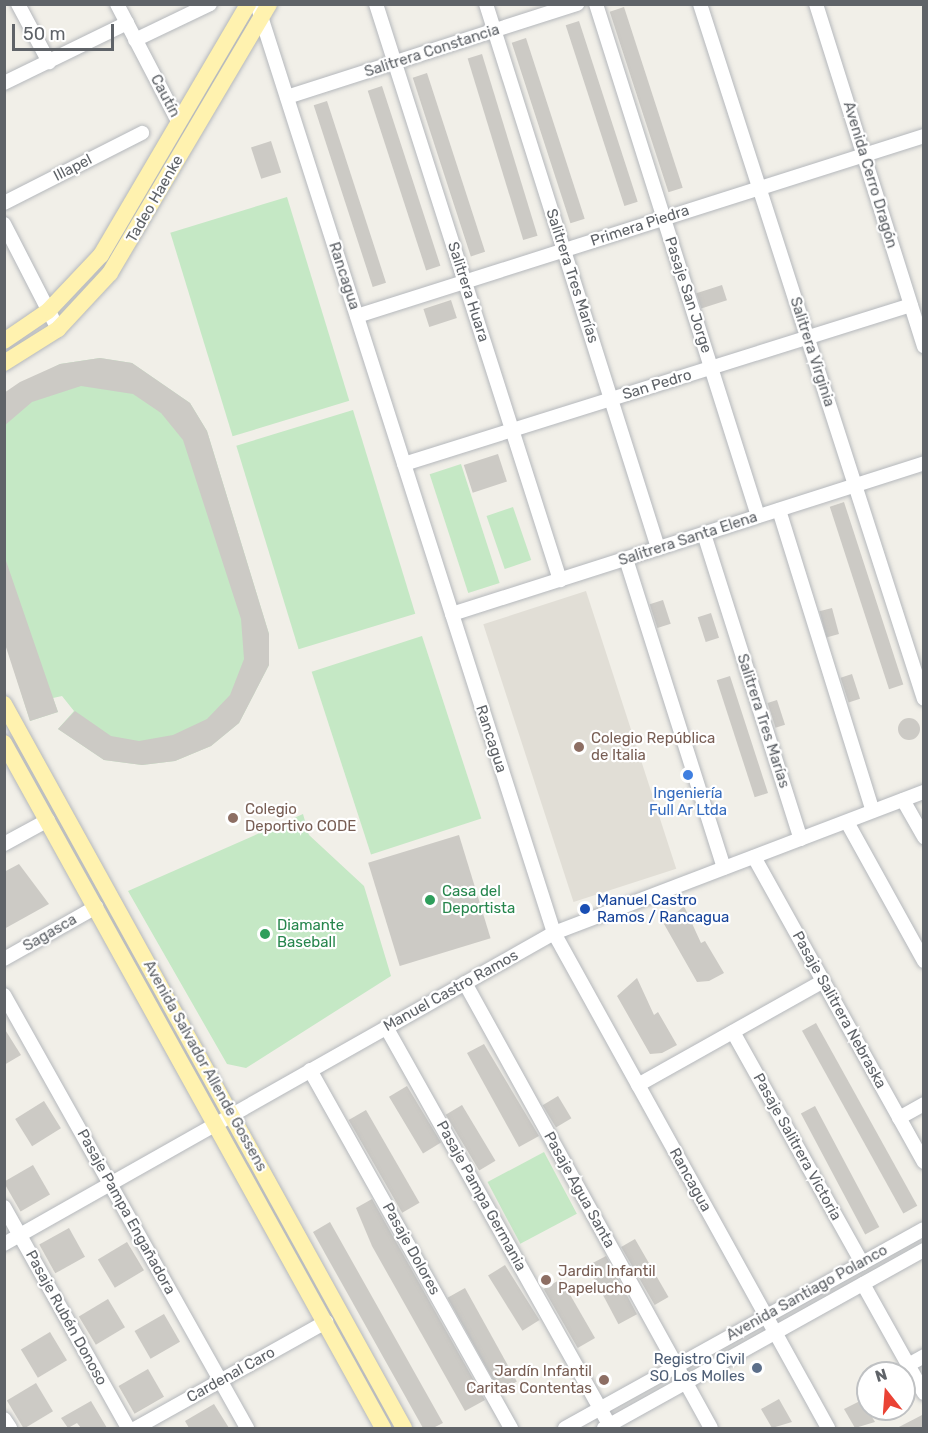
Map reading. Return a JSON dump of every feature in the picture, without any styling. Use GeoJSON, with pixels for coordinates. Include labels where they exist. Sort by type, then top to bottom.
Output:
{"type":"FeatureCollection","features":[{"type":"Feature","properties":{"kind":"main road","name":"Tadeo Haenke"},"geometry":{"type":"LineString","coordinates":[[4,341],[48,311],[101,255],[248,4]]}},
{"type":"Feature","properties":{"kind":"main road","name":"Tadeo Haenke"},"geometry":{"type":"LineString","coordinates":[[4,363],[57,329],[120,258],[263,9]]}},
{"type":"Feature","properties":{"kind":"main road","name":"Avenida Salvador Allende Gossens"},"geometry":{"type":"LineString","coordinates":[[4,704],[404,1428]]}},
{"type":"Feature","properties":{"kind":"main road","name":"Avenida Salvador Allende Gossens"},"geometry":{"type":"LineString","coordinates":[[4,743],[383,1428]]}},
{"type":"Feature","properties":{"kind":"street"},"geometry":{"type":"LineString","coordinates":[[18,4],[49,62]]}},
{"type":"Feature","properties":{"kind":"street","name":"Cautín"},"geometry":{"type":"LineString","coordinates":[[117,4],[179,123]]}},
{"type":"Feature","properties":{"kind":"street"},"geometry":{"type":"LineString","coordinates":[[135,40],[210,4]]}},
{"type":"Feature","properties":{"kind":"street","name":"Salitrera Huara"},"geometry":{"type":"LineString","coordinates":[[376,4],[560,580]]}},
{"type":"Feature","properties":{"kind":"street","name":"Salitrera Tres Marías"},"geometry":{"type":"LineString","coordinates":[[486,4],[658,549]]}},
{"type":"Feature","properties":{"kind":"street","name":"Salitrera Constancia"},"geometry":{"type":"LineString","coordinates":[[287,97],[577,4]]}},
{"type":"Feature","properties":{"kind":"street","name":"Pasaje San Jorge"},"geometry":{"type":"LineString","coordinates":[[596,4],[758,516]]}},
{"type":"Feature","properties":{"kind":"street","name":"Salitrera Virginia"},"geometry":{"type":"LineString","coordinates":[[700,4],[924,699]]}},
{"type":"Feature","properties":{"kind":"street","name":"Avenida Cerro Dragón"},"geometry":{"type":"LineString","coordinates":[[816,4],[924,346]]}},
{"type":"Feature","properties":{"kind":"street","name":"Rancagua"},"geometry":{"type":"LineString","coordinates":[[263,9],[287,97],[554,933],[828,1428]]}},
{"type":"Feature","properties":{"kind":"street"},"geometry":{"type":"LineString","coordinates":[[4,83],[127,23]]}},
{"type":"Feature","properties":{"kind":"street","name":"Illapel"},"geometry":{"type":"LineString","coordinates":[[4,203],[142,133]]}},
{"type":"Feature","properties":{"kind":"street","name":"Primera Piedra"},"geometry":{"type":"LineString","coordinates":[[357,316],[924,136]]}},
{"type":"Feature","properties":{"kind":"street"},"geometry":{"type":"LineString","coordinates":[[4,224],[57,329]]}},
{"type":"Feature","properties":{"kind":"street","name":"San Pedro"},"geometry":{"type":"LineString","coordinates":[[404,464],[911,305]]}},
{"type":"Feature","properties":{"kind":"street","name":"Salitrera Santa Elena"},"geometry":{"type":"LineString","coordinates":[[452,614],[924,464]]}},
{"type":"Feature","properties":{"kind":"street"},"geometry":{"type":"LineString","coordinates":[[779,510],[873,811]]}},
{"type":"Feature","properties":{"kind":"street","name":"Salitrera Tres Marías"},"geometry":{"type":"LineString","coordinates":[[704,534],[801,839]]}},
{"type":"Feature","properties":{"kind":"street"},"geometry":{"type":"LineString","coordinates":[[626,559],[724,868]]}},
{"type":"Feature","properties":{"kind":"street","name":"Manuel Castro Ramos"},"geometry":{"type":"LineString","coordinates":[[4,1244],[215,1122],[554,933],[924,792]]}},
{"type":"Feature","properties":{"kind":"street"},"geometry":{"type":"LineString","coordinates":[[903,800],[924,837]]}},
{"type":"Feature","properties":{"kind":"street"},"geometry":{"type":"LineString","coordinates":[[4,844],[48,820]]}},
{"type":"Feature","properties":{"kind":"street"},"geometry":{"type":"LineString","coordinates":[[847,822],[924,962]]}},
{"type":"Feature","properties":{"kind":"street","name":"Pasaje Salitrera Nebraska"},"geometry":{"type":"LineString","coordinates":[[754,857],[924,1162]]}},
{"type":"Feature","properties":{"kind":"street","name":"Sagasca"},"geometry":{"type":"LineString","coordinates":[[4,959],[96,907]]}},
{"type":"Feature","properties":{"kind":"street"},"geometry":{"type":"LineString","coordinates":[[638,1085],[823,981]]}},
{"type":"Feature","properties":{"kind":"street","name":"Pasaje Agua Santa"},"geometry":{"type":"LineString","coordinates":[[465,983],[711,1428]]}},
{"type":"Feature","properties":{"kind":"street","name":"Pasaje Pampa Engañadora"},"geometry":{"type":"LineString","coordinates":[[4,995],[247,1428]]}},
{"type":"Feature","properties":{"kind":"street","name":"Pasaje Pampa Germania"},"geometry":{"type":"LineString","coordinates":[[386,1027],[600,1409],[608,1428]]}},
{"type":"Feature","properties":{"kind":"street","name":"Pasaje Salitrera Victoria"},"geometry":{"type":"LineString","coordinates":[[733,1032],[862,1263]]}},
{"type":"Feature","properties":{"kind":"street","name":"Pasaje Dolores"},"geometry":{"type":"LineString","coordinates":[[310,1070],[511,1428]]}},
{"type":"Feature","properties":{"kind":"street"},"geometry":{"type":"LineString","coordinates":[[899,1118],[924,1104]]}},
{"type":"Feature","properties":{"kind":"street","name":"Pasaje Rubén Donoso"},"geometry":{"type":"LineString","coordinates":[[4,1207],[128,1428]]}},
{"type":"Feature","properties":{"kind":"street","name":"Avenida Santiago Polanco"},"geometry":{"type":"LineString","coordinates":[[565,1428],[924,1229]]}},
{"type":"Feature","properties":{"kind":"street","name":"Avenida Santiago Polanco"},"geometry":{"type":"LineString","coordinates":[[608,1428],[924,1250]]}},
{"type":"Feature","properties":{"kind":"street"},"geometry":{"type":"LineString","coordinates":[[863,1284],[906,1361]]}},
{"type":"Feature","properties":{"kind":"street","name":"Cardenal Caro"},"geometry":{"type":"LineString","coordinates":[[136,1428],[326,1322]]}},
{"type":"Feature","properties":{"kind":"street"},"geometry":{"type":"LineString","coordinates":[[916,1379],[924,1393]]}},
{"type":"Feature","properties":{"kind":"street"},"geometry":{"type":"LineString","coordinates":[[4,1419],[10,1428]]}},
{"type":"Feature","properties":{"kind":"shaded area","name":"Colegio República de Italia"},"geometry":{"type":"Polygon","coordinates":[[[586,591],[676,869],[574,902],[483,624],[586,591]]]}},
{"type":"Feature","properties":{"kind":"green space"},"geometry":{"type":"Polygon","coordinates":[[[287,197],[349,401],[233,436],[170,233],[287,197]]]}},
{"type":"Feature","properties":{"kind":"green space"},"geometry":{"type":"Polygon","coordinates":[[[100,358],[132,363],[190,403],[207,431],[269,634],[269,665],[239,723],[211,746],[175,761],[142,765],[104,760],[58,729],[74,711],[62,696],[53,698],[58,712],[30,721],[5,641],[4,393],[60,364],[100,358]]]}},
{"type":"Feature","properties":{"kind":"green space"},"geometry":{"type":"Polygon","coordinates":[[[353,410],[415,614],[299,649],[236,446],[353,410]]]}},
{"type":"Feature","properties":{"kind":"green space"},"geometry":{"type":"Polygon","coordinates":[[[461,464],[500,583],[468,593],[430,474],[461,464]]]}},
{"type":"Feature","properties":{"kind":"green space"},"geometry":{"type":"Polygon","coordinates":[[[513,507],[531,560],[505,569],[487,516],[513,507]]]}},
{"type":"Feature","properties":{"kind":"green space"},"geometry":{"type":"Polygon","coordinates":[[[422,636],[481,819],[371,854],[312,672],[422,636]]]}},
{"type":"Feature","properties":{"kind":"green space","name":"Diamante Baseball"},"geometry":{"type":"Polygon","coordinates":[[[303,814],[309,835],[364,886],[391,976],[246,1068],[227,1064],[128,891],[303,814]]]}},
{"type":"Feature","properties":{"kind":"green space"},"geometry":{"type":"Polygon","coordinates":[[[544,1152],[577,1214],[520,1244],[487,1182],[544,1152]]]}},
{"type":"Feature","properties":{"kind":"building"},"geometry":{"type":"Polygon","coordinates":[[[624,7],[683,188],[668,192],[610,12],[624,7]]]}},
{"type":"Feature","properties":{"kind":"building"},"geometry":{"type":"Polygon","coordinates":[[[579,21],[638,202],[624,206],[566,25],[579,21]]]}},
{"type":"Feature","properties":{"kind":"building"},"geometry":{"type":"Polygon","coordinates":[[[526,38],[585,219],[570,223],[512,43],[526,38]]]}},
{"type":"Feature","properties":{"kind":"building"},"geometry":{"type":"Polygon","coordinates":[[[482,54],[538,236],[523,240],[468,58],[482,54]]]}},
{"type":"Feature","properties":{"kind":"building"},"geometry":{"type":"Polygon","coordinates":[[[427,73],[485,252],[471,256],[413,78],[427,73]]]}},
{"type":"Feature","properties":{"kind":"building"},"geometry":{"type":"Polygon","coordinates":[[[382,86],[440,266],[426,270],[368,91],[382,86]]]}},
{"type":"Feature","properties":{"kind":"building"},"geometry":{"type":"Polygon","coordinates":[[[327,101],[386,283],[373,287],[314,105],[327,101]]]}},
{"type":"Feature","properties":{"kind":"building"},"geometry":{"type":"Polygon","coordinates":[[[271,141],[281,172],[261,179],[251,147],[271,141]]]}},
{"type":"Feature","properties":{"kind":"building"},"geometry":{"type":"Polygon","coordinates":[[[722,285],[727,300],[701,309],[696,293],[722,285]]]}},
{"type":"Feature","properties":{"kind":"building"},"geometry":{"type":"Polygon","coordinates":[[[451,300],[457,318],[429,327],[423,309],[451,300]]]}},
{"type":"Feature","properties":{"kind":"building"},"geometry":{"type":"Polygon","coordinates":[[[100,358],[132,363],[190,403],[207,431],[269,634],[269,665],[239,723],[211,746],[175,761],[142,765],[104,760],[58,729],[75,711],[111,736],[139,741],[173,735],[207,719],[230,695],[244,659],[241,619],[183,440],[161,413],[133,394],[81,386],[32,402],[4,426],[4,393],[20,382],[60,364],[100,358]]]}},
{"type":"Feature","properties":{"kind":"building"},"geometry":{"type":"Polygon","coordinates":[[[498,454],[507,482],[473,493],[464,465],[498,454]]]}},
{"type":"Feature","properties":{"kind":"building"},"geometry":{"type":"Polygon","coordinates":[[[844,502],[903,685],[889,689],[830,507],[844,502]]]}},
{"type":"Feature","properties":{"kind":"building"},"geometry":{"type":"Polygon","coordinates":[[[4,555],[58,712],[30,721],[4,641],[4,555]]]}},
{"type":"Feature","properties":{"kind":"building"},"geometry":{"type":"Polygon","coordinates":[[[663,600],[671,624],[657,628],[650,604],[663,600]]]}},
{"type":"Feature","properties":{"kind":"building"},"geometry":{"type":"Polygon","coordinates":[[[832,608],[839,634],[826,637],[819,611],[832,608]]]}},
{"type":"Feature","properties":{"kind":"building"},"geometry":{"type":"Polygon","coordinates":[[[711,613],[719,638],[706,642],[698,617],[711,613]]]}},
{"type":"Feature","properties":{"kind":"building"},"geometry":{"type":"Polygon","coordinates":[[[852,674],[860,699],[849,702],[841,678],[852,674]]]}},
{"type":"Feature","properties":{"kind":"building"},"geometry":{"type":"Polygon","coordinates":[[[730,676],[768,793],[755,797],[717,680],[730,676]]]}},
{"type":"Feature","properties":{"kind":"building"},"geometry":{"type":"Polygon","coordinates":[[[777,700],[785,725],[776,728],[767,703],[777,700]]]}},
{"type":"Feature","properties":{"kind":"building"},"geometry":{"type":"Polygon","coordinates":[[[909,718],[917,721],[920,729],[917,737],[909,740],[901,737],[898,729],[901,721],[909,718]]]}},
{"type":"Feature","properties":{"kind":"building","name":"Casa del Deportista"},"geometry":{"type":"Polygon","coordinates":[[[459,835],[491,938],[400,966],[368,863],[459,835]]]}},
{"type":"Feature","properties":{"kind":"building"},"geometry":{"type":"Polygon","coordinates":[[[19,864],[49,904],[4,929],[4,872],[19,864]]]}},
{"type":"Feature","properties":{"kind":"building"},"geometry":{"type":"Polygon","coordinates":[[[684,906],[701,943],[705,941],[724,973],[709,981],[697,982],[664,924],[684,906]]]}},
{"type":"Feature","properties":{"kind":"building"},"geometry":{"type":"Polygon","coordinates":[[[637,978],[654,1015],[658,1012],[677,1045],[662,1053],[650,1054],[617,996],[637,978]]]}},
{"type":"Feature","properties":{"kind":"building"},"geometry":{"type":"Polygon","coordinates":[[[816,1023],[917,1206],[903,1214],[802,1031],[816,1023]]]}},
{"type":"Feature","properties":{"kind":"building"},"geometry":{"type":"Polygon","coordinates":[[[4,1028],[21,1055],[4,1065],[4,1028]]]}},
{"type":"Feature","properties":{"kind":"building"},"geometry":{"type":"Polygon","coordinates":[[[484,1044],[539,1136],[519,1147],[467,1053],[484,1044]]]}},
{"type":"Feature","properties":{"kind":"building"},"geometry":{"type":"Polygon","coordinates":[[[407,1086],[441,1143],[423,1153],[389,1097],[407,1086]]]}},
{"type":"Feature","properties":{"kind":"building"},"geometry":{"type":"Polygon","coordinates":[[[558,1096],[571,1118],[556,1128],[543,1105],[558,1096]]]}},
{"type":"Feature","properties":{"kind":"building"},"geometry":{"type":"Polygon","coordinates":[[[44,1101],[61,1128],[32,1146],[15,1119],[44,1101]]]}},
{"type":"Feature","properties":{"kind":"building"},"geometry":{"type":"Polygon","coordinates":[[[462,1105],[495,1161],[479,1171],[446,1115],[462,1105]]]}},
{"type":"Feature","properties":{"kind":"building"},"geometry":{"type":"Polygon","coordinates":[[[815,1106],[879,1227],[865,1234],[801,1114],[815,1106]]]}},
{"type":"Feature","properties":{"kind":"building"},"geometry":{"type":"Polygon","coordinates":[[[366,1110],[420,1203],[402,1213],[349,1120],[366,1110]]]}},
{"type":"Feature","properties":{"kind":"building"},"geometry":{"type":"Polygon","coordinates":[[[33,1165],[50,1194],[21,1211],[4,1182],[33,1165]]]}},
{"type":"Feature","properties":{"kind":"building"},"geometry":{"type":"Polygon","coordinates":[[[372,1199],[485,1400],[465,1411],[372,1246],[356,1208],[372,1199]]]}},
{"type":"Feature","properties":{"kind":"building"},"geometry":{"type":"Polygon","coordinates":[[[330,1222],[443,1423],[433,1428],[423,1428],[313,1232],[330,1222]]]}},
{"type":"Feature","properties":{"kind":"building"},"geometry":{"type":"Polygon","coordinates":[[[69,1228],[85,1257],[55,1273],[39,1244],[69,1228]]]}},
{"type":"Feature","properties":{"kind":"building"},"geometry":{"type":"Polygon","coordinates":[[[635,1239],[668,1297],[655,1305],[621,1247],[635,1239]]]}},
{"type":"Feature","properties":{"kind":"building"},"geometry":{"type":"Polygon","coordinates":[[[127,1242],[144,1270],[115,1288],[98,1260],[127,1242]]]}},
{"type":"Feature","properties":{"kind":"building"},"geometry":{"type":"Polygon","coordinates":[[[606,1256],[637,1314],[618,1324],[587,1266],[606,1256]]]}},
{"type":"Feature","properties":{"kind":"building"},"geometry":{"type":"Polygon","coordinates":[[[505,1265],[539,1320],[522,1331],[488,1276],[505,1265]]]}},
{"type":"Feature","properties":{"kind":"building"},"geometry":{"type":"Polygon","coordinates":[[[561,1279],[595,1338],[578,1348],[544,1289],[561,1279]]]}},
{"type":"Feature","properties":{"kind":"building"},"geometry":{"type":"Polygon","coordinates":[[[465,1288],[517,1382],[499,1391],[448,1298],[465,1288]]]}},
{"type":"Feature","properties":{"kind":"building"},"geometry":{"type":"Polygon","coordinates":[[[108,1299],[125,1327],[96,1345],[79,1317],[108,1299]]]}},
{"type":"Feature","properties":{"kind":"building"},"geometry":{"type":"Polygon","coordinates":[[[164,1314],[180,1342],[151,1359],[135,1331],[164,1314]]]}},
{"type":"Feature","properties":{"kind":"building"},"geometry":{"type":"Polygon","coordinates":[[[50,1332],[67,1360],[38,1378],[21,1350],[50,1332]]]}},
{"type":"Feature","properties":{"kind":"building"},"geometry":{"type":"Polygon","coordinates":[[[148,1369],[164,1397],[135,1414],[119,1386],[148,1369]]]}},
{"type":"Feature","properties":{"kind":"building"},"geometry":{"type":"Polygon","coordinates":[[[36,1383],[53,1411],[23,1428],[7,1401],[36,1383]]]}},
{"type":"Feature","properties":{"kind":"building"},"geometry":{"type":"Polygon","coordinates":[[[779,1399],[792,1422],[772,1428],[761,1409],[779,1399]]]}},
{"type":"Feature","properties":{"kind":"building"},"geometry":{"type":"Polygon","coordinates":[[[91,1401],[107,1428],[81,1428],[77,1423],[68,1428],[61,1418],[91,1401]]]}},
{"type":"Feature","properties":{"kind":"building"},"geometry":{"type":"Polygon","coordinates":[[[856,1403],[856,1421],[875,1422],[855,1428],[844,1409],[856,1403]]]}},
{"type":"Feature","properties":{"kind":"building"},"geometry":{"type":"Polygon","coordinates":[[[214,1404],[229,1428],[189,1428],[185,1421],[214,1404]]]}},
{"type":"Feature","properties":{"kind":"building"},"geometry":{"type":"Polygon","coordinates":[[[924,1414],[924,1428],[897,1428],[910,1421],[916,1421],[916,1418],[924,1414]]]}},
{"type":"Feature","properties":{"kind":"place","name":"Colegio República de Italia"},"geometry":{"type":"Point","coordinates":[579,747]}},
{"type":"Feature","properties":{"kind":"place","name":"Ingeniería Full Ar Ltda"},"geometry":{"type":"Point","coordinates":[688,775]}},
{"type":"Feature","properties":{"kind":"place","name":"Colegio Deportivo CODE"},"geometry":{"type":"Point","coordinates":[233,818]}},
{"type":"Feature","properties":{"kind":"place","name":"Casa del Deportista"},"geometry":{"type":"Point","coordinates":[430,900]}},
{"type":"Feature","properties":{"kind":"place","name":"Manuel Castro Ramos / Rancagua"},"geometry":{"type":"Point","coordinates":[585,909]}},
{"type":"Feature","properties":{"kind":"place","name":"Diamante Baseball"},"geometry":{"type":"Point","coordinates":[265,934]}},
{"type":"Feature","properties":{"kind":"place","name":"Jardin Infantil Papelucho"},"geometry":{"type":"Point","coordinates":[546,1280]}},
{"type":"Feature","properties":{"kind":"place","name":"Registro Civil SO Los Molles"},"geometry":{"type":"Point","coordinates":[757,1368]}},
{"type":"Feature","properties":{"kind":"place","name":"Jardín Infantil Caritas Contentas"},"geometry":{"type":"Point","coordinates":[604,1380]}}]}
